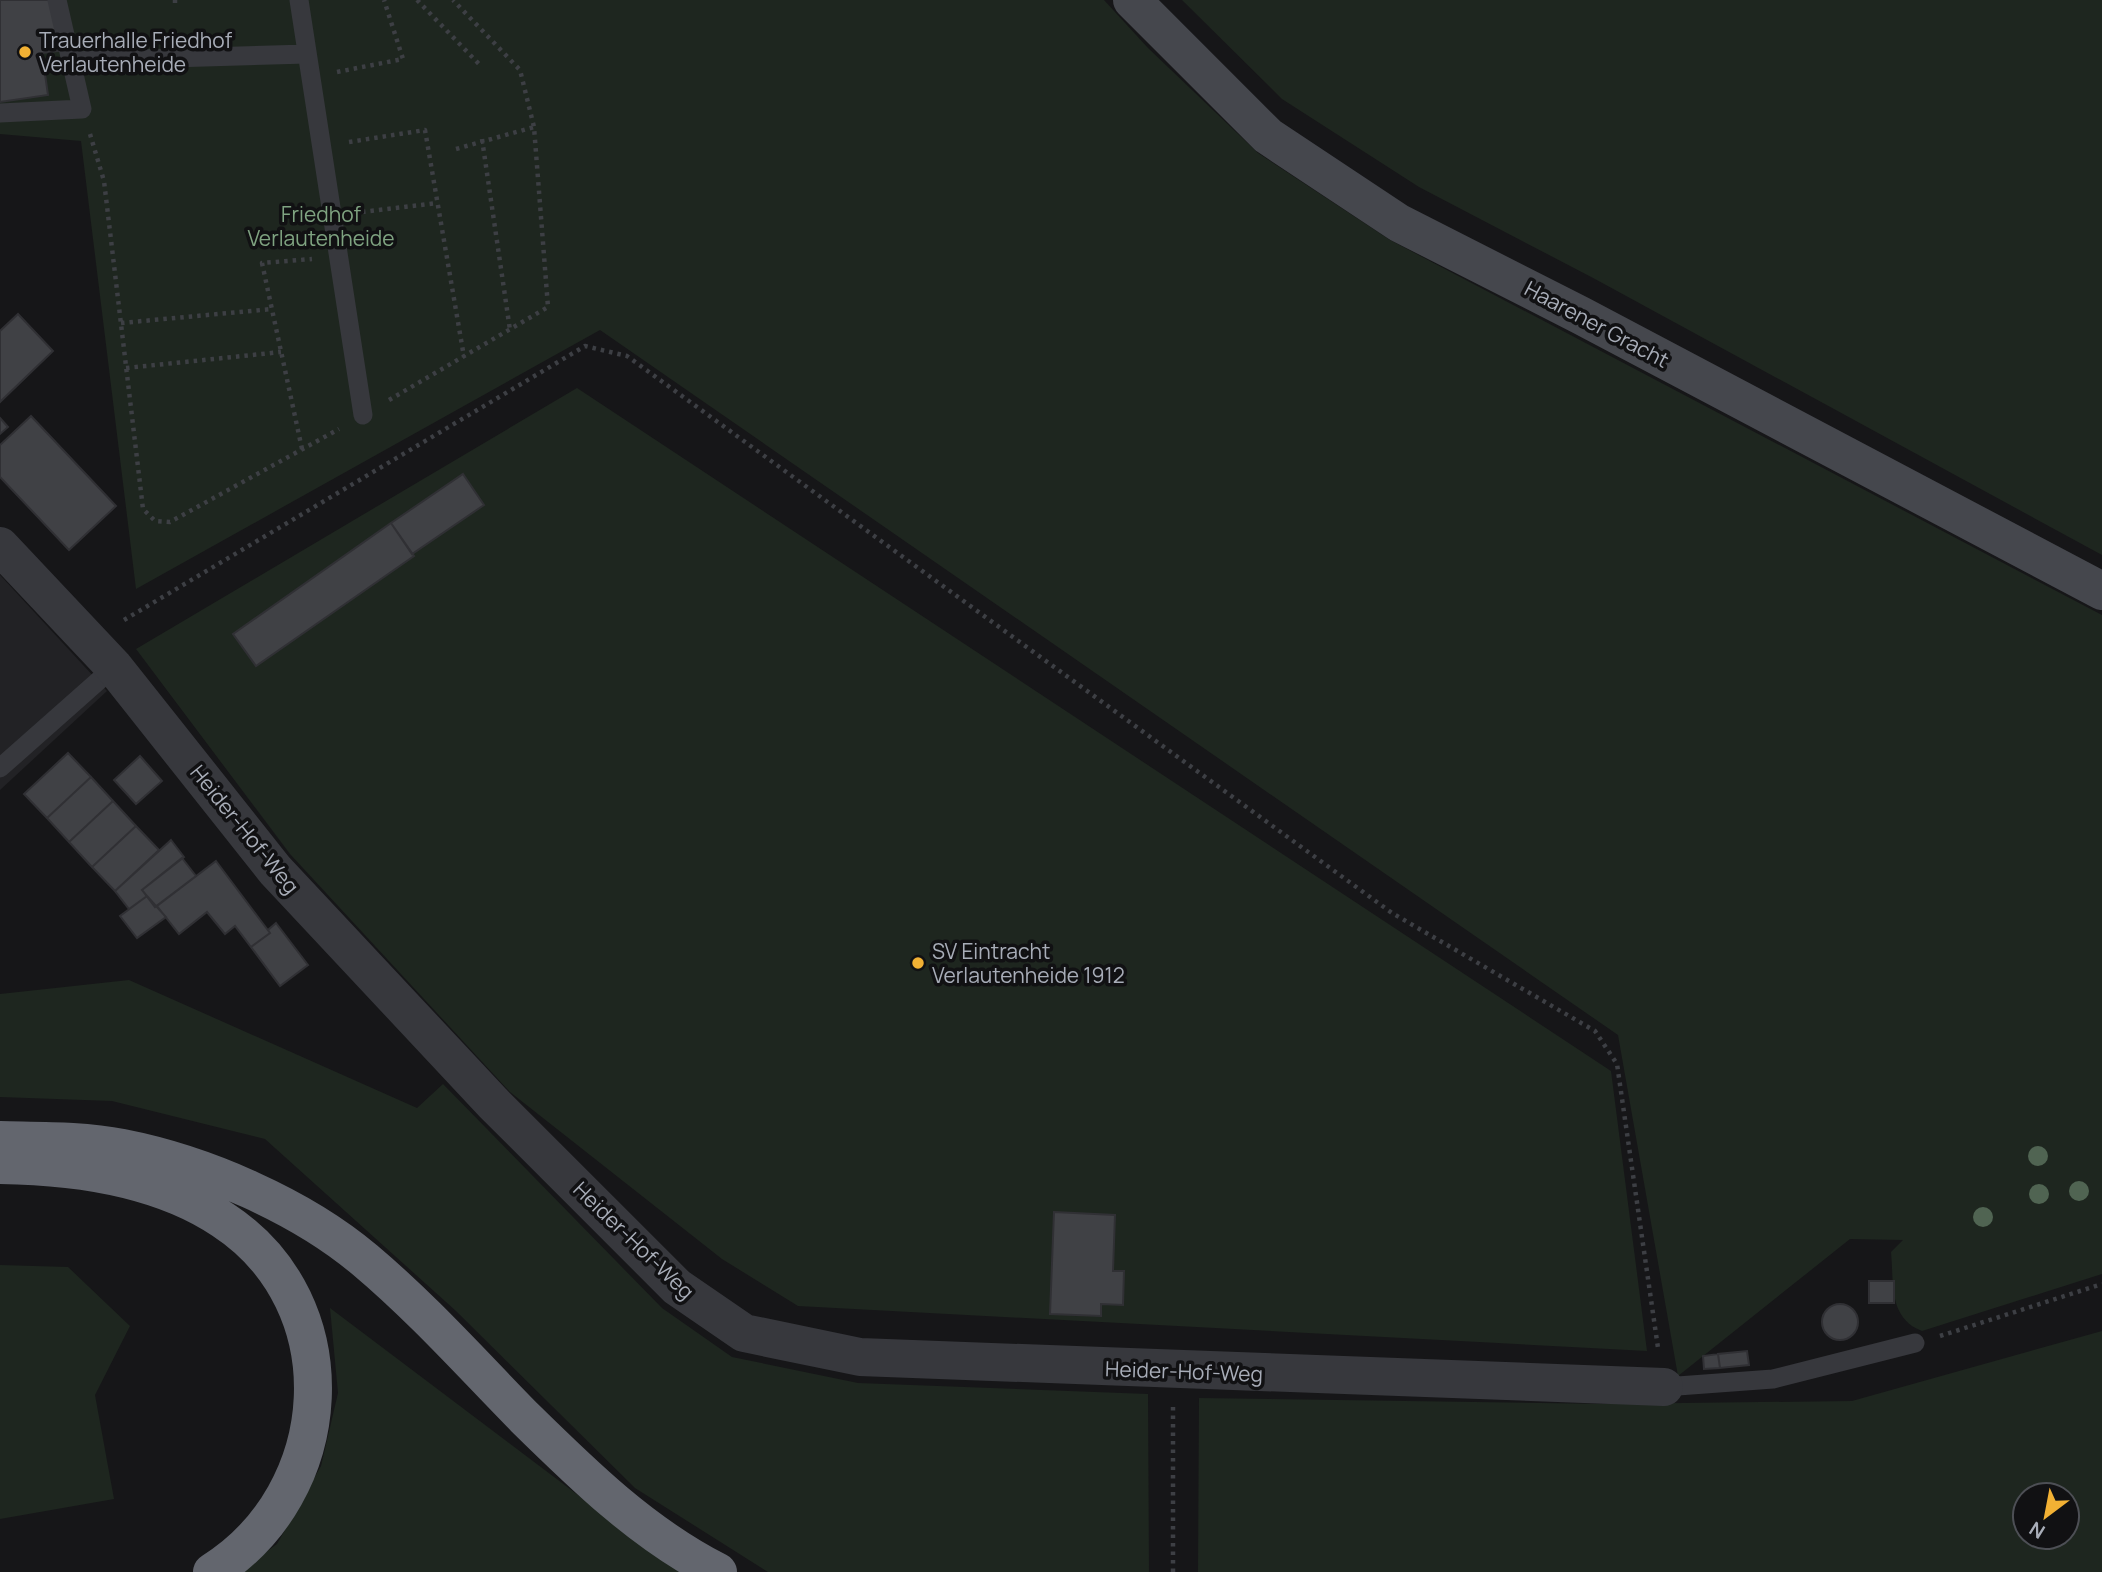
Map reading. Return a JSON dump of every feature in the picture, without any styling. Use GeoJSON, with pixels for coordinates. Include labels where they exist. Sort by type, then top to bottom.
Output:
{"type":"FeatureCollection","features":[{"type":"Feature","properties":{"kind":"highway"},"geometry":{"type":"LineString","coordinates":[[0,1140],[76,1141],[166,1158],[211,1173],[308,1221],[365,1260],[606,1495],[653,1533],[718,1572]]}},
{"type":"Feature","properties":{"kind":"highway"},"geometry":{"type":"LineString","coordinates":[[0,1165],[29,1165],[131,1180],[179,1195],[224,1220],[260,1250],[299,1307],[310,1343],[315,1394],[312,1423],[305,1446],[285,1494],[270,1517],[252,1539],[212,1572]]}},
{"type":"Feature","properties":{"kind":"main road","name":"Haarener Gracht"},"geometry":{"type":"LineString","coordinates":[[1132,0],[1268,136],[1399,223],[1580,314],[2102,592]]}},
{"type":"Feature","properties":{"kind":"street","name":"Heider-Hof-Weg"},"geometry":{"type":"LineString","coordinates":[[0,546],[102,654],[275,870],[493,1103],[677,1287],[744,1334],[860,1357],[1664,1387]]}},
{"type":"Feature","properties":{"kind":"lane"},"geometry":{"type":"LineString","coordinates":[[0,113],[82,109],[57,0]]}},
{"type":"Feature","properties":{"kind":"lane"},"geometry":{"type":"LineString","coordinates":[[299,0],[363,415]]}},
{"type":"Feature","properties":{"kind":"lane"},"geometry":{"type":"LineString","coordinates":[[69,61],[307,54]]}},
{"type":"Feature","properties":{"kind":"lane"},"geometry":{"type":"LineString","coordinates":[[0,768],[102,654]]}},
{"type":"Feature","properties":{"kind":"lane"},"geometry":{"type":"LineString","coordinates":[[1664,1387],[1773,1379],[1915,1343]]}},
{"type":"Feature","properties":{"kind":"path"},"geometry":{"type":"LineString","coordinates":[[311,77],[403,59],[384,0]]}},
{"type":"Feature","properties":{"kind":"path"},"geometry":{"type":"LineString","coordinates":[[417,0],[479,64]]}},
{"type":"Feature","properties":{"kind":"path"},"geometry":{"type":"LineString","coordinates":[[456,149],[482,139],[534,127]]}},
{"type":"Feature","properties":{"kind":"path"},"geometry":{"type":"LineString","coordinates":[[321,147],[425,130],[464,357]]}},
{"type":"Feature","properties":{"kind":"path"},"geometry":{"type":"LineString","coordinates":[[482,139],[509,330]]}},
{"type":"Feature","properties":{"kind":"path"},"geometry":{"type":"LineString","coordinates":[[332,216],[437,203]]}},
{"type":"Feature","properties":{"kind":"path"},"geometry":{"type":"LineString","coordinates":[[302,449],[262,263],[339,257]]}},
{"type":"Feature","properties":{"kind":"path"},"geometry":{"type":"LineString","coordinates":[[121,323],[272,309]]}},
{"type":"Feature","properties":{"kind":"path"},"geometry":{"type":"LineString","coordinates":[[102,654],[585,346],[627,356],[1392,913],[1595,1031],[1617,1064],[1664,1387]]}},
{"type":"Feature","properties":{"kind":"path"},"geometry":{"type":"LineString","coordinates":[[126,368],[281,352]]}},
{"type":"Feature","properties":{"kind":"path"},"geometry":{"type":"LineString","coordinates":[[1915,1343],[2102,1284]]}},
{"type":"Feature","properties":{"kind":"path"},"geometry":{"type":"LineString","coordinates":[[1173,1572],[1174,1395]]}},
{"type":"Feature","properties":{"kind":"shaded area"},"geometry":{"type":"Polygon","coordinates":[[[0,575],[107,691],[0,790],[0,575]]]}},
{"type":"Feature","properties":{"kind":"green space","name":"Friedhof Verlautenheide"},"geometry":{"type":"Polygon","coordinates":[[[0,0],[1104,0],[1148,48],[1258,153],[1390,240],[2102,615],[2102,1274],[1922,1331],[1903,1318],[1895,1298],[1891,1252],[1903,1240],[1850,1239],[1678,1376],[1618,1035],[600,330],[136,589],[81,141],[0,134],[0,0]]]}},
{"type":"Feature","properties":{"kind":"green space"},"geometry":{"type":"Polygon","coordinates":[[[1182,0],[2102,0],[2102,555],[1595,279],[1419,187],[1282,99],[1182,0]]]}},
{"type":"Feature","properties":{"kind":"green space","name":"SV Eintracht Verlautenheide 1912"},"geometry":{"type":"Polygon","coordinates":[[[577,388],[1611,1071],[1647,1351],[798,1306],[722,1259],[510,1092],[290,854],[136,649],[577,388]]]}},
{"type":"Feature","properties":{"kind":"green space"},"geometry":{"type":"Polygon","coordinates":[[[129,980],[417,1108],[443,1084],[662,1308],[732,1357],[858,1383],[1148,1394],[1149,1572],[768,1572],[635,1488],[456,1311],[265,1139],[112,1101],[0,1097],[0,994],[129,980]]]}},
{"type":"Feature","properties":{"kind":"green space"},"geometry":{"type":"Polygon","coordinates":[[[0,1265],[68,1267],[130,1326],[95,1395],[114,1499],[0,1519],[0,1265]]]}},
{"type":"Feature","properties":{"kind":"green space"},"geometry":{"type":"Polygon","coordinates":[[[330,1308],[680,1572],[238,1572],[277,1544],[321,1466],[338,1393],[330,1308]]]}},
{"type":"Feature","properties":{"kind":"green space"},"geometry":{"type":"Polygon","coordinates":[[[2102,1331],[2102,1572],[1198,1572],[1199,1398],[1605,1404],[1852,1401],[2102,1331]]]}},
{"type":"Feature","properties":{"kind":"building","name":"Trauerhalle Friedhof Verlautenheide"},"geometry":{"type":"Polygon","coordinates":[[[0,0],[52,0],[59,51],[42,53],[48,95],[0,102],[0,0]]]}},
{"type":"Feature","properties":{"kind":"building"},"geometry":{"type":"Polygon","coordinates":[[[18,314],[53,351],[0,402],[0,331],[18,314]]]}},
{"type":"Feature","properties":{"kind":"building"},"geometry":{"type":"Polygon","coordinates":[[[31,416],[116,506],[69,550],[0,477],[0,445],[31,416]]]}},
{"type":"Feature","properties":{"kind":"building"},"geometry":{"type":"Polygon","coordinates":[[[0,418],[8,427],[0,434],[0,418]]]}},
{"type":"Feature","properties":{"kind":"building"},"geometry":{"type":"Polygon","coordinates":[[[463,474],[484,505],[412,554],[391,523],[463,474]]]}},
{"type":"Feature","properties":{"kind":"building"},"geometry":{"type":"Polygon","coordinates":[[[391,523],[414,556],[256,666],[233,634],[391,523]]]}},
{"type":"Feature","properties":{"kind":"building"},"geometry":{"type":"Polygon","coordinates":[[[68,753],[91,777],[47,818],[24,794],[68,753]]]}},
{"type":"Feature","properties":{"kind":"building"},"geometry":{"type":"Polygon","coordinates":[[[140,756],[162,781],[136,804],[114,780],[140,756]]]}},
{"type":"Feature","properties":{"kind":"building"},"geometry":{"type":"Polygon","coordinates":[[[91,777],[113,801],[69,842],[47,818],[91,777]]]}},
{"type":"Feature","properties":{"kind":"building"},"geometry":{"type":"Polygon","coordinates":[[[113,801],[136,826],[92,867],[69,842],[113,801]]]}},
{"type":"Feature","properties":{"kind":"building"},"geometry":{"type":"Polygon","coordinates":[[[136,826],[159,850],[115,891],[92,867],[136,826]]]}},
{"type":"Feature","properties":{"kind":"building"},"geometry":{"type":"Polygon","coordinates":[[[171,840],[184,857],[142,890],[147,896],[129,909],[115,891],[171,840]]]}},
{"type":"Feature","properties":{"kind":"building"},"geometry":{"type":"Polygon","coordinates":[[[182,858],[196,876],[155,907],[142,890],[182,858]]]}},
{"type":"Feature","properties":{"kind":"building"},"geometry":{"type":"Polygon","coordinates":[[[216,861],[270,933],[251,947],[235,926],[225,934],[207,912],[179,934],[157,906],[216,861]]]}},
{"type":"Feature","properties":{"kind":"building"},"geometry":{"type":"Polygon","coordinates":[[[147,896],[166,917],[137,938],[120,916],[147,896]]]}},
{"type":"Feature","properties":{"kind":"building"},"geometry":{"type":"Polygon","coordinates":[[[276,923],[308,965],[280,986],[251,947],[270,933],[268,930],[276,923]]]}},
{"type":"Feature","properties":{"kind":"building"},"geometry":{"type":"Polygon","coordinates":[[[1054,1212],[1115,1215],[1113,1271],[1124,1271],[1123,1305],[1101,1304],[1101,1316],[1050,1314],[1054,1212]]]}},
{"type":"Feature","properties":{"kind":"building"},"geometry":{"type":"Polygon","coordinates":[[[1869,1281],[1894,1281],[1894,1303],[1869,1303],[1869,1281]]]}},
{"type":"Feature","properties":{"kind":"building"},"geometry":{"type":"Polygon","coordinates":[[[1840,1304],[1853,1309],[1858,1322],[1853,1335],[1840,1340],[1827,1335],[1822,1322],[1827,1309],[1840,1304]]]}},
{"type":"Feature","properties":{"kind":"building"},"geometry":{"type":"Polygon","coordinates":[[[1747,1351],[1749,1365],[1720,1368],[1718,1354],[1747,1351]]]}},
{"type":"Feature","properties":{"kind":"building"},"geometry":{"type":"Polygon","coordinates":[[[1718,1354],[1720,1368],[1704,1369],[1703,1356],[1718,1354]]]}},
{"type":"Feature","properties":{"kind":"place","name":"Trauerhalle Friedhof Verlautenheide"},"geometry":{"type":"Point","coordinates":[25,52]}},
{"type":"Feature","properties":{"kind":"place","name":"SV Eintracht Verlautenheide 1912"},"geometry":{"type":"Point","coordinates":[918,963]}}]}
